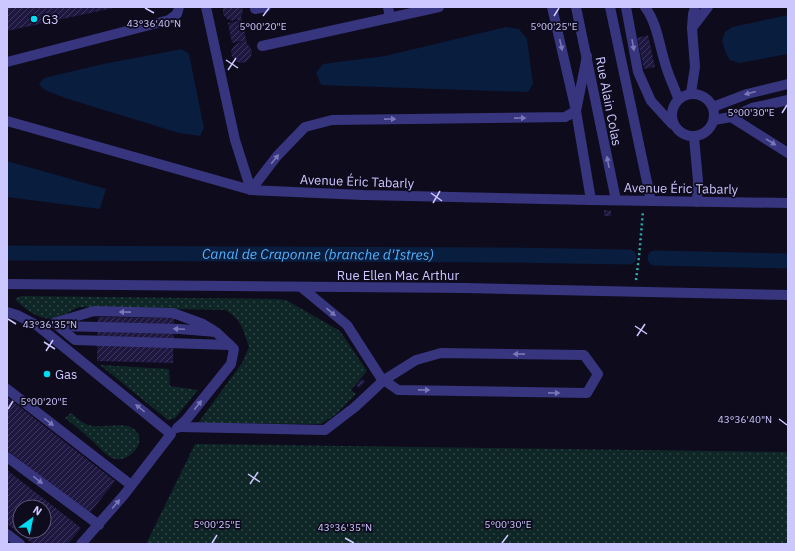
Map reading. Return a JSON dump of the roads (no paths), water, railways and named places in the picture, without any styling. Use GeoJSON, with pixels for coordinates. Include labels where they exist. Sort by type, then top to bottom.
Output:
{"type":"FeatureCollection","features":[{"type":"Feature","properties":{"kind":"street"},"geometry":{"type":"LineString","coordinates":[[7,62],[169,20],[177,14],[179,7]]}},
{"type":"Feature","properties":{"kind":"street"},"geometry":{"type":"LineString","coordinates":[[206,7],[235,140],[251,190]]}},
{"type":"Feature","properties":{"kind":"street"},"geometry":{"type":"LineString","coordinates":[[255,9],[266,7]]}},
{"type":"Feature","properties":{"kind":"street"},"geometry":{"type":"LineString","coordinates":[[388,7],[390,18]]}},
{"type":"Feature","properties":{"kind":"street"},"geometry":{"type":"LineString","coordinates":[[262,46],[439,7]]}},
{"type":"Feature","properties":{"kind":"street"},"geometry":{"type":"LineString","coordinates":[[552,7],[576,111],[591,200]]}},
{"type":"Feature","properties":{"kind":"street","name":"Rue Alain Colas"},"geometry":{"type":"LineString","coordinates":[[576,7],[616,200]]}},
{"type":"Feature","properties":{"kind":"street"},"geometry":{"type":"LineString","coordinates":[[610,7],[646,201]]}},
{"type":"Feature","properties":{"kind":"street"},"geometry":{"type":"LineString","coordinates":[[626,7],[638,72],[650,101],[681,134],[694,137],[707,132],[714,120],[713,107],[704,96],[691,93],[678,98],[671,110],[672,124]]}},
{"type":"Feature","properties":{"kind":"street"},"geometry":{"type":"LineString","coordinates":[[645,7],[656,30],[665,65],[678,98]]}},
{"type":"Feature","properties":{"kind":"street"},"geometry":{"type":"LineString","coordinates":[[691,93],[695,67],[692,28],[695,7]]}},
{"type":"Feature","properties":{"kind":"street"},"geometry":{"type":"LineString","coordinates":[[692,28],[708,7]]}},
{"type":"Feature","properties":{"kind":"street"},"geometry":{"type":"LineString","coordinates":[[576,111],[587,56]]}},
{"type":"Feature","properties":{"kind":"street"},"geometry":{"type":"LineString","coordinates":[[713,107],[747,94],[788,84]]}},
{"type":"Feature","properties":{"kind":"street"},"geometry":{"type":"LineString","coordinates":[[714,120],[731,117],[752,108],[788,100]]}},
{"type":"Feature","properties":{"kind":"street"},"geometry":{"type":"LineString","coordinates":[[251,190],[277,156],[304,127],[332,120],[564,117],[576,111]]}},
{"type":"Feature","properties":{"kind":"street"},"geometry":{"type":"LineString","coordinates":[[731,117],[788,153]]}},
{"type":"Feature","properties":{"kind":"street","name":"Avenue Éric Tabarly"},"geometry":{"type":"LineString","coordinates":[[7,121],[251,190],[363,195],[788,203]]}},
{"type":"Feature","properties":{"kind":"street"},"geometry":{"type":"LineString","coordinates":[[694,137],[698,181],[697,202]]}},
{"type":"Feature","properties":{"kind":"street","name":"Rue Ellen Mac Arthur"},"geometry":{"type":"LineString","coordinates":[[7,284],[465,288],[788,295]]}},
{"type":"Feature","properties":{"kind":"street"},"geometry":{"type":"LineString","coordinates":[[179,427],[325,430],[355,407],[384,380],[416,360],[441,353],[584,355],[598,374],[587,393],[398,390],[384,380],[381,378],[347,325],[301,287]]}},
{"type":"Feature","properties":{"kind":"street"},"geometry":{"type":"LineString","coordinates":[[57,325],[94,311],[173,313],[203,324],[216,332],[234,349],[231,364],[186,420],[171,434],[132,486],[81,544]]}},
{"type":"Feature","properties":{"kind":"street"},"geometry":{"type":"LineString","coordinates":[[7,312],[17,315],[38,326],[171,434]]}},
{"type":"Feature","properties":{"kind":"street"},"geometry":{"type":"LineString","coordinates":[[38,326],[57,325],[180,329],[216,332]]}},
{"type":"Feature","properties":{"kind":"street"},"geometry":{"type":"LineString","coordinates":[[57,325],[75,340],[230,345]]}},
{"type":"Feature","properties":{"kind":"street"},"geometry":{"type":"LineString","coordinates":[[7,390],[132,486]]}},
{"type":"Feature","properties":{"kind":"street"},"geometry":{"type":"LineString","coordinates":[[7,457],[99,525]]}},
{"type":"Feature","properties":{"kind":"street"},"geometry":{"type":"LineString","coordinates":[[7,534],[20,544]]}},
{"type":"Feature","properties":{"kind":"water"},"geometry":{"type":"Polygon","coordinates":[[[788,15],[788,54],[739,63],[730,60],[726,54],[722,40],[725,32],[732,27],[788,15]]]}},
{"type":"Feature","properties":{"kind":"water"},"geometry":{"type":"Polygon","coordinates":[[[506,27],[519,29],[527,39],[533,84],[528,92],[321,85],[316,73],[323,64],[385,56],[506,27]]]}},
{"type":"Feature","properties":{"kind":"water"},"geometry":{"type":"Polygon","coordinates":[[[182,49],[189,54],[204,128],[200,136],[179,133],[65,98],[45,90],[39,84],[44,78],[103,64],[182,49]]]}},
{"type":"Feature","properties":{"kind":"water"},"geometry":{"type":"Polygon","coordinates":[[[7,161],[106,189],[100,209],[7,197],[7,161]]]}},
{"type":"Feature","properties":{"kind":"waterway","name":"Canal de Craponne (branche d'Istres)"},"geometry":{"type":"LineString","coordinates":[[7,253],[629,257]]}},
{"type":"Feature","properties":{"kind":"waterway","name":"Canal de Craponne (branche d'Istres)"},"geometry":{"type":"LineString","coordinates":[[655,258],[788,261]]}},
{"type":"Feature","properties":{"kind":"place","name":"G3"},"geometry":{"type":"Point","coordinates":[34,19]}},
{"type":"Feature","properties":{"kind":"place","name":"Gas"},"geometry":{"type":"Point","coordinates":[47,374]}}]}
